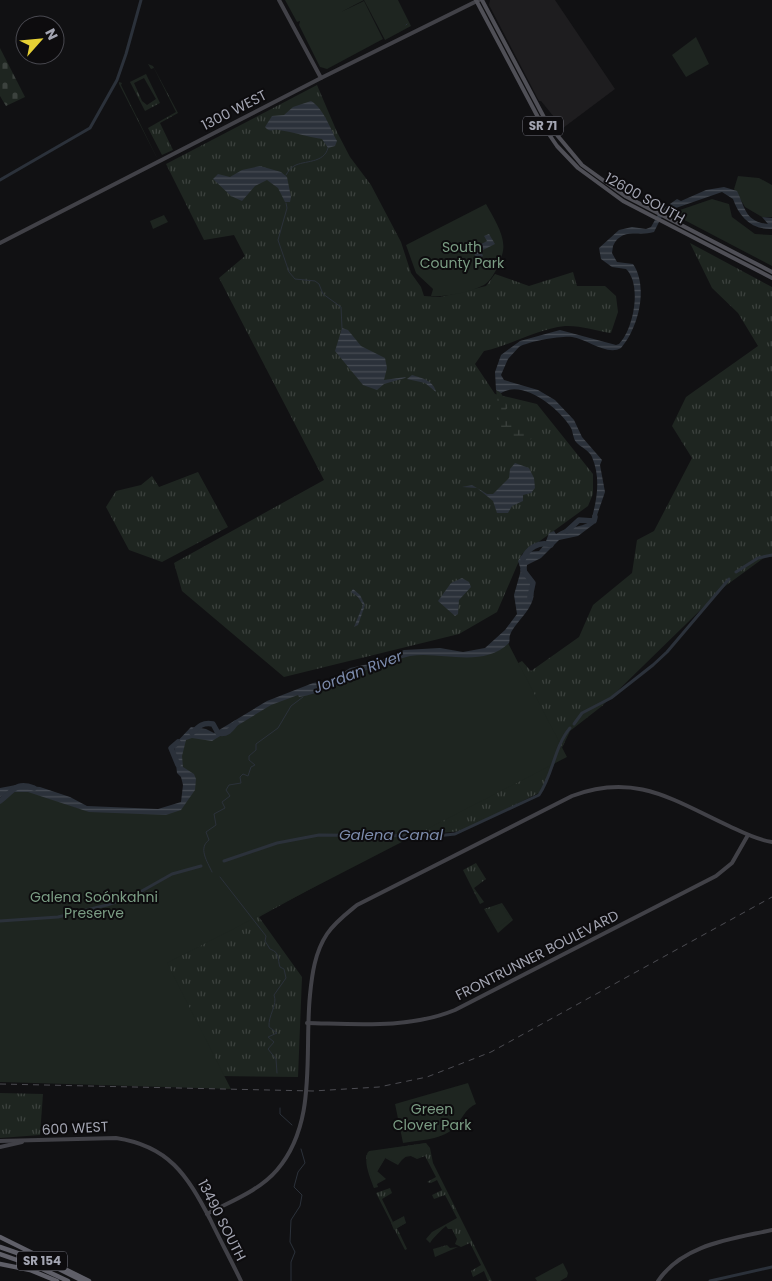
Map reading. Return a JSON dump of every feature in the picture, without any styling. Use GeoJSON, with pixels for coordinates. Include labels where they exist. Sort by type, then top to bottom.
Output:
{"type":"FeatureCollection","features":[{"type":"Feature","properties":{"kind":"highway"},"geometry":{"type":"LineString","coordinates":[[0,1237],[89,1281]]}},
{"type":"Feature","properties":{"kind":"highway","name":"SR 154"},"geometry":{"type":"LineString","coordinates":[[0,1247],[49,1264],[83,1281]]}},
{"type":"Feature","properties":{"kind":"highway","name":"SR 154"},"geometry":{"type":"LineString","coordinates":[[0,1254],[30,1264],[68,1281]]}},
{"type":"Feature","properties":{"kind":"highway"},"geometry":{"type":"LineString","coordinates":[[0,1264],[30,1270],[57,1281]]}},
{"type":"Feature","properties":{"kind":"main road","name":"12600 SOUTH"},"geometry":{"type":"LineString","coordinates":[[479,0],[558,139],[582,165],[606,185],[654,212],[772,272]]}},
{"type":"Feature","properties":{"kind":"main road","name":"12600 SOUTH"},"geometry":{"type":"LineString","coordinates":[[479,0],[540,121],[557,146],[592,180],[651,216],[772,278]]}},
{"type":"Feature","properties":{"kind":"street"},"geometry":{"type":"LineString","coordinates":[[280,0],[320,78]]}},
{"type":"Feature","properties":{"kind":"street","name":"1300 WEST"},"geometry":{"type":"LineString","coordinates":[[0,243],[320,78],[479,0]]}},
{"type":"Feature","properties":{"kind":"street"},"geometry":{"type":"LineString","coordinates":[[207,1214],[250,1192],[268,1179],[278,1169],[295,1140],[305,1113],[307,1024],[314,965],[327,935],[343,916],[357,905],[572,796],[608,786],[635,787],[660,794],[748,835],[772,842]]}},
{"type":"Feature","properties":{"kind":"street","name":"FRONTRUNNER BOULEVARD"},"geometry":{"type":"LineString","coordinates":[[307,1024],[407,1022],[432,1019],[455,1010],[716,876],[732,863],[748,835]]}},
{"type":"Feature","properties":{"kind":"street","name":"600 WEST"},"geometry":{"type":"LineString","coordinates":[[0,1141],[22,1142],[116,1138],[130,1140]]}},
{"type":"Feature","properties":{"kind":"street","name":"13490 SOUTH"},"geometry":{"type":"LineString","coordinates":[[130,1140],[155,1150],[172,1162],[189,1181],[241,1281]]}},
{"type":"Feature","properties":{"kind":"street","name":"600 WEST"},"geometry":{"type":"LineString","coordinates":[[0,1147],[22,1142]]}},
{"type":"Feature","properties":{"kind":"street"},"geometry":{"type":"LineString","coordinates":[[658,1281],[671,1267],[694,1250],[711,1243],[772,1230]]}},
{"type":"Feature","properties":{"kind":"shaded area"},"geometry":{"type":"Polygon","coordinates":[[[490,0],[555,0],[615,89],[563,128],[539,101],[489,5],[490,0]]]}},
{"type":"Feature","properties":{"kind":"green space"},"geometry":{"type":"Polygon","coordinates":[[[285,0],[364,0],[341,12],[364,1],[383,39],[327,69],[320,67],[299,25],[300,21],[297,22],[285,0]]]}},
{"type":"Feature","properties":{"kind":"green space"},"geometry":{"type":"Polygon","coordinates":[[[364,0],[398,0],[411,26],[385,40],[364,0]]]}},
{"type":"Feature","properties":{"kind":"green space"},"geometry":{"type":"Polygon","coordinates":[[[696,37],[709,64],[686,77],[672,55],[696,37]]]}},
{"type":"Feature","properties":{"kind":"green space"},"geometry":{"type":"Polygon","coordinates":[[[0,48],[25,97],[6,106],[0,96],[0,48]]]}},
{"type":"Feature","properties":{"kind":"green space"},"geometry":{"type":"Polygon","coordinates":[[[148,64],[153,66],[178,113],[160,123],[173,150],[162,155],[148,128],[176,112],[154,68],[151,69],[148,64]]]}},
{"type":"Feature","properties":{"kind":"green space"},"geometry":{"type":"Polygon","coordinates":[[[146,74],[160,103],[145,111],[130,82],[146,74]],[[144,78],[134,83],[142,101],[147,105],[156,99],[144,78]]]}},
{"type":"Feature","properties":{"kind":"green space"},"geometry":{"type":"Polygon","coordinates":[[[119,82],[122,83],[121,85],[157,158],[119,84],[119,82]]]}},
{"type":"Feature","properties":{"kind":"green space"},"geometry":{"type":"Polygon","coordinates":[[[317,85],[350,157],[371,185],[401,242],[411,273],[421,287],[424,296],[440,297],[486,286],[495,274],[529,286],[573,272],[577,286],[605,286],[616,296],[618,312],[611,333],[576,326],[555,328],[484,351],[475,364],[495,394],[537,404],[593,474],[593,494],[588,506],[522,554],[497,612],[459,634],[284,677],[182,591],[174,563],[324,480],[219,278],[245,256],[234,235],[204,240],[166,164],[317,85]]]}},
{"type":"Feature","properties":{"kind":"green space"},"geometry":{"type":"Polygon","coordinates":[[[738,176],[759,178],[772,185],[772,217],[762,217],[745,207],[734,189],[738,176]]]}},
{"type":"Feature","properties":{"kind":"green space"},"geometry":{"type":"Polygon","coordinates":[[[712,199],[729,204],[732,217],[755,234],[772,235],[772,266],[671,213],[712,199]]]}},
{"type":"Feature","properties":{"kind":"green space","name":"South County Park"},"geometry":{"type":"Polygon","coordinates":[[[486,204],[503,239],[503,251],[496,270],[487,283],[472,290],[451,295],[431,296],[433,289],[416,273],[406,245],[486,204]]]}},
{"type":"Feature","properties":{"kind":"green space"},"geometry":{"type":"Polygon","coordinates":[[[164,215],[168,222],[153,229],[150,221],[164,215]]]}},
{"type":"Feature","properties":{"kind":"green space"},"geometry":{"type":"Polygon","coordinates":[[[690,243],[772,287],[772,557],[765,557],[724,587],[602,706],[570,731],[541,792],[462,831],[407,836],[259,917],[302,977],[298,1077],[0,1073],[449,700],[522,661],[531,671],[579,637],[593,605],[632,573],[637,540],[654,531],[692,458],[672,426],[686,397],[758,346],[738,313],[712,288],[690,243]]]}},
{"type":"Feature","properties":{"kind":"green space"},"geometry":{"type":"Polygon","coordinates":[[[496,390],[501,393],[508,407],[505,411],[508,418],[524,429],[532,438],[530,440],[511,436],[490,421],[489,419],[500,420],[496,390]]]}},
{"type":"Feature","properties":{"kind":"green space"},"geometry":{"type":"Polygon","coordinates":[[[198,472],[228,527],[162,562],[129,550],[106,507],[116,491],[141,485],[152,476],[159,487],[198,472]]]}},
{"type":"Feature","properties":{"kind":"green space","name":"Galena Soónkahni Preserve"},"geometry":{"type":"Polygon","coordinates":[[[508,643],[567,757],[167,963],[231,1089],[0,1082],[0,800],[11,790],[35,791],[80,809],[170,813],[189,798],[180,765],[183,742],[191,736],[223,735],[268,704],[399,657],[426,652],[485,653],[508,643]]]}},
{"type":"Feature","properties":{"kind":"green space"},"geometry":{"type":"Polygon","coordinates":[[[476,863],[486,879],[474,888],[484,902],[480,904],[463,870],[476,863]]]}},
{"type":"Feature","properties":{"kind":"green space"},"geometry":{"type":"Polygon","coordinates":[[[502,903],[513,920],[498,933],[484,909],[502,903]]]}},
{"type":"Feature","properties":{"kind":"green space"},"geometry":{"type":"Polygon","coordinates":[[[501,904],[511,919],[497,928],[487,913],[501,904]]]}},
{"type":"Feature","properties":{"kind":"green space","name":"Green Clover Park"},"geometry":{"type":"Polygon","coordinates":[[[468,1083],[476,1104],[467,1111],[455,1127],[438,1137],[403,1143],[395,1104],[468,1083]]]}},
{"type":"Feature","properties":{"kind":"green space"},"geometry":{"type":"Polygon","coordinates":[[[0,1093],[43,1094],[40,1135],[0,1138],[0,1093]]]}},
{"type":"Feature","properties":{"kind":"green space"},"geometry":{"type":"Polygon","coordinates":[[[426,1143],[430,1148],[433,1163],[492,1281],[488,1281],[484,1271],[473,1277],[471,1271],[481,1265],[470,1243],[461,1247],[455,1244],[457,1239],[452,1229],[448,1229],[446,1226],[430,1243],[426,1239],[432,1232],[457,1218],[445,1195],[434,1199],[432,1195],[442,1190],[437,1180],[431,1183],[427,1182],[436,1177],[425,1156],[417,1159],[411,1156],[404,1157],[398,1165],[385,1158],[377,1171],[386,1179],[377,1184],[378,1187],[374,1188],[366,1160],[368,1152],[426,1143]]]}},
{"type":"Feature","properties":{"kind":"green space"},"geometry":{"type":"Polygon","coordinates":[[[426,1143],[430,1153],[417,1158],[408,1155],[398,1163],[386,1157],[377,1172],[385,1179],[376,1184],[377,1186],[374,1188],[366,1156],[369,1151],[426,1143]]]}},
{"type":"Feature","properties":{"kind":"green space"},"geometry":{"type":"Polygon","coordinates":[[[390,1188],[392,1193],[382,1199],[393,1222],[403,1217],[406,1223],[397,1228],[407,1249],[405,1250],[376,1193],[390,1188]]]}},
{"type":"Feature","properties":{"kind":"green space"},"geometry":{"type":"Polygon","coordinates":[[[404,1216],[406,1223],[394,1230],[391,1223],[404,1216]]]}},
{"type":"Feature","properties":{"kind":"green space"},"geometry":{"type":"Polygon","coordinates":[[[447,1245],[450,1248],[458,1247],[435,1257],[433,1249],[447,1245]]]}},
{"type":"Feature","properties":{"kind":"green space"},"geometry":{"type":"Polygon","coordinates":[[[563,1263],[568,1273],[567,1277],[560,1281],[537,1281],[535,1278],[563,1263]]]}},
{"type":"Feature","properties":{"kind":"water"},"geometry":{"type":"Polygon","coordinates":[[[311,101],[316,104],[326,119],[337,141],[335,146],[328,148],[322,139],[285,131],[270,130],[265,127],[272,116],[284,115],[293,107],[311,101]]]}},
{"type":"Feature","properties":{"kind":"water"},"geometry":{"type":"Polygon","coordinates":[[[260,166],[281,172],[287,177],[291,197],[290,202],[285,202],[278,188],[267,180],[255,186],[242,201],[231,196],[213,179],[218,174],[230,177],[242,170],[260,166]]]}},
{"type":"Feature","properties":{"kind":"water"},"geometry":{"type":"Polygon","coordinates":[[[724,187],[737,191],[750,217],[760,223],[768,224],[762,217],[772,218],[772,229],[752,225],[743,217],[733,199],[722,192],[673,209],[661,218],[654,232],[621,236],[613,246],[612,253],[617,262],[633,264],[638,273],[641,296],[632,330],[621,348],[615,350],[603,349],[578,338],[561,337],[519,347],[508,359],[501,375],[504,380],[538,390],[555,400],[574,420],[582,437],[602,460],[600,465],[605,492],[594,524],[578,536],[559,540],[541,558],[527,565],[534,594],[533,599],[512,631],[509,643],[498,651],[474,657],[422,655],[403,658],[358,673],[314,693],[299,697],[298,695],[271,705],[212,741],[192,738],[186,740],[182,756],[183,767],[194,774],[196,779],[195,790],[181,810],[166,815],[89,812],[28,792],[13,792],[0,797],[0,788],[16,785],[40,787],[70,797],[87,806],[158,809],[181,802],[183,785],[181,777],[177,773],[174,745],[191,727],[206,729],[214,733],[267,701],[313,683],[331,680],[350,668],[378,662],[404,650],[440,648],[463,652],[485,648],[505,630],[517,614],[514,595],[521,570],[518,561],[521,556],[527,552],[539,551],[545,544],[549,533],[554,531],[556,534],[565,529],[591,521],[597,489],[595,465],[592,457],[589,452],[576,442],[571,428],[558,412],[549,404],[530,393],[510,390],[501,393],[496,390],[495,372],[501,355],[520,341],[560,330],[616,345],[619,344],[629,328],[632,318],[635,295],[634,285],[626,269],[612,267],[601,259],[599,248],[619,230],[632,227],[646,229],[651,227],[660,211],[677,199],[681,201],[706,190],[724,187]]]}},
{"type":"Feature","properties":{"kind":"water"},"geometry":{"type":"Polygon","coordinates":[[[489,234],[495,244],[481,251],[483,256],[477,259],[472,249],[487,241],[484,236],[489,234]]]}},
{"type":"Feature","properties":{"kind":"water"},"geometry":{"type":"Polygon","coordinates":[[[342,328],[348,330],[361,346],[385,358],[387,368],[384,380],[406,377],[384,384],[377,390],[363,385],[335,351],[342,328]]]}},
{"type":"Feature","properties":{"kind":"water"},"geometry":{"type":"Polygon","coordinates":[[[412,375],[433,385],[436,392],[425,383],[407,379],[412,375]]]}},
{"type":"Feature","properties":{"kind":"water"},"geometry":{"type":"Polygon","coordinates":[[[515,463],[529,468],[534,478],[535,488],[531,493],[523,495],[523,501],[512,506],[508,513],[497,513],[493,501],[477,488],[487,494],[493,494],[509,478],[510,469],[515,463]]]}},
{"type":"Feature","properties":{"kind":"water"},"geometry":{"type":"Polygon","coordinates":[[[472,485],[477,488],[462,487],[472,485]]]}},
{"type":"Feature","properties":{"kind":"water"},"geometry":{"type":"Polygon","coordinates":[[[462,578],[469,582],[471,587],[459,600],[458,614],[455,616],[438,601],[451,583],[462,578]]]}},
{"type":"Feature","properties":{"kind":"water"},"geometry":{"type":"Polygon","coordinates":[[[353,589],[360,595],[365,605],[358,625],[354,627],[363,605],[358,597],[351,592],[353,589]]]}},
{"type":"Feature","properties":{"kind":"waterway"},"geometry":{"type":"LineString","coordinates":[[0,180],[90,128],[117,80],[141,0]]}},
{"type":"Feature","properties":{"kind":"waterway"},"geometry":{"type":"LineString","coordinates":[[286,175],[294,166],[322,157],[328,148]]}},
{"type":"Feature","properties":{"kind":"waterway"},"geometry":{"type":"LineString","coordinates":[[286,203],[287,208],[278,240],[289,272],[295,279],[315,281],[319,284],[323,294],[341,307],[342,328]]}},
{"type":"Feature","properties":{"kind":"waterway","name":"Jordan River"},"geometry":{"type":"LineString","coordinates":[[567,531],[579,520],[594,521],[595,517]]}},
{"type":"Feature","properties":{"kind":"waterway","name":"Jordan River"},"geometry":{"type":"LineString","coordinates":[[523,559],[534,546],[542,544],[551,545]]}},
{"type":"Feature","properties":{"kind":"waterway","name":"Galena Canal"},"geometry":{"type":"LineString","coordinates":[[736,572],[758,558],[772,555]]}},
{"type":"Feature","properties":{"kind":"waterway","name":"Jordan River"},"geometry":{"type":"LineString","coordinates":[[523,570],[533,583],[530,597]]}},
{"type":"Feature","properties":{"kind":"waterway","name":"Galena Canal"},"geometry":{"type":"LineString","coordinates":[[574,724],[582,713],[611,698],[667,652],[729,579]]}},
{"type":"Feature","properties":{"kind":"waterway"},"geometry":{"type":"LineString","coordinates":[[212,872],[204,851],[204,847],[209,840],[206,832],[216,825],[214,814],[225,808],[222,802],[230,796],[226,790],[229,785],[241,783],[240,777],[243,774],[248,776],[251,767],[255,765],[249,760],[249,756],[256,750],[256,744],[278,728],[291,706],[303,697]]}},
{"type":"Feature","properties":{"kind":"waterway","name":"Jordan River"},"geometry":{"type":"LineString","coordinates":[[192,733],[201,725],[206,724],[213,724],[218,733],[226,733],[236,723]]}},
{"type":"Feature","properties":{"kind":"waterway","name":"Galena Canal"},"geometry":{"type":"LineString","coordinates":[[224,861],[277,843],[319,835],[436,836],[455,834],[539,795],[544,787],[560,744],[570,728]]}},
{"type":"Feature","properties":{"kind":"waterway","name":"Jordan River"},"geometry":{"type":"LineString","coordinates":[[178,742],[171,748],[178,765]]}},
{"type":"Feature","properties":{"kind":"waterway","name":"Jordan River"},"geometry":{"type":"LineString","coordinates":[[0,801],[19,786],[34,788]]}},
{"type":"Feature","properties":{"kind":"waterway","name":"Galena Canal"},"geometry":{"type":"LineString","coordinates":[[0,921],[58,917],[107,905],[133,896],[172,874],[201,866]]}},
{"type":"Feature","properties":{"kind":"waterway"},"geometry":{"type":"LineString","coordinates":[[220,877],[266,936],[265,941],[270,949],[276,952],[280,967],[284,969],[286,978],[274,995],[275,1003],[269,1023],[269,1027],[277,1033],[268,1037],[274,1042],[268,1049],[276,1059],[277,1073]]}},
{"type":"Feature","properties":{"kind":"waterway"},"geometry":{"type":"LineString","coordinates":[[280,1108],[280,1114],[292,1125]]}},
{"type":"Feature","properties":{"kind":"waterway"},"geometry":{"type":"LineString","coordinates":[[291,1281],[291,1262],[295,1252],[290,1242],[291,1220],[300,1206],[302,1195],[294,1187],[298,1172],[305,1163],[301,1149]]}},
{"type":"Feature","properties":{"kind":"waterway"},"geometry":{"type":"LineString","coordinates":[[710,1281],[772,1267]]}},
{"type":"Feature","properties":{"kind":"railway"},"geometry":{"type":"LineString","coordinates":[[0,1084],[313,1091],[379,1087],[427,1077],[491,1052],[772,897]]}}]}
